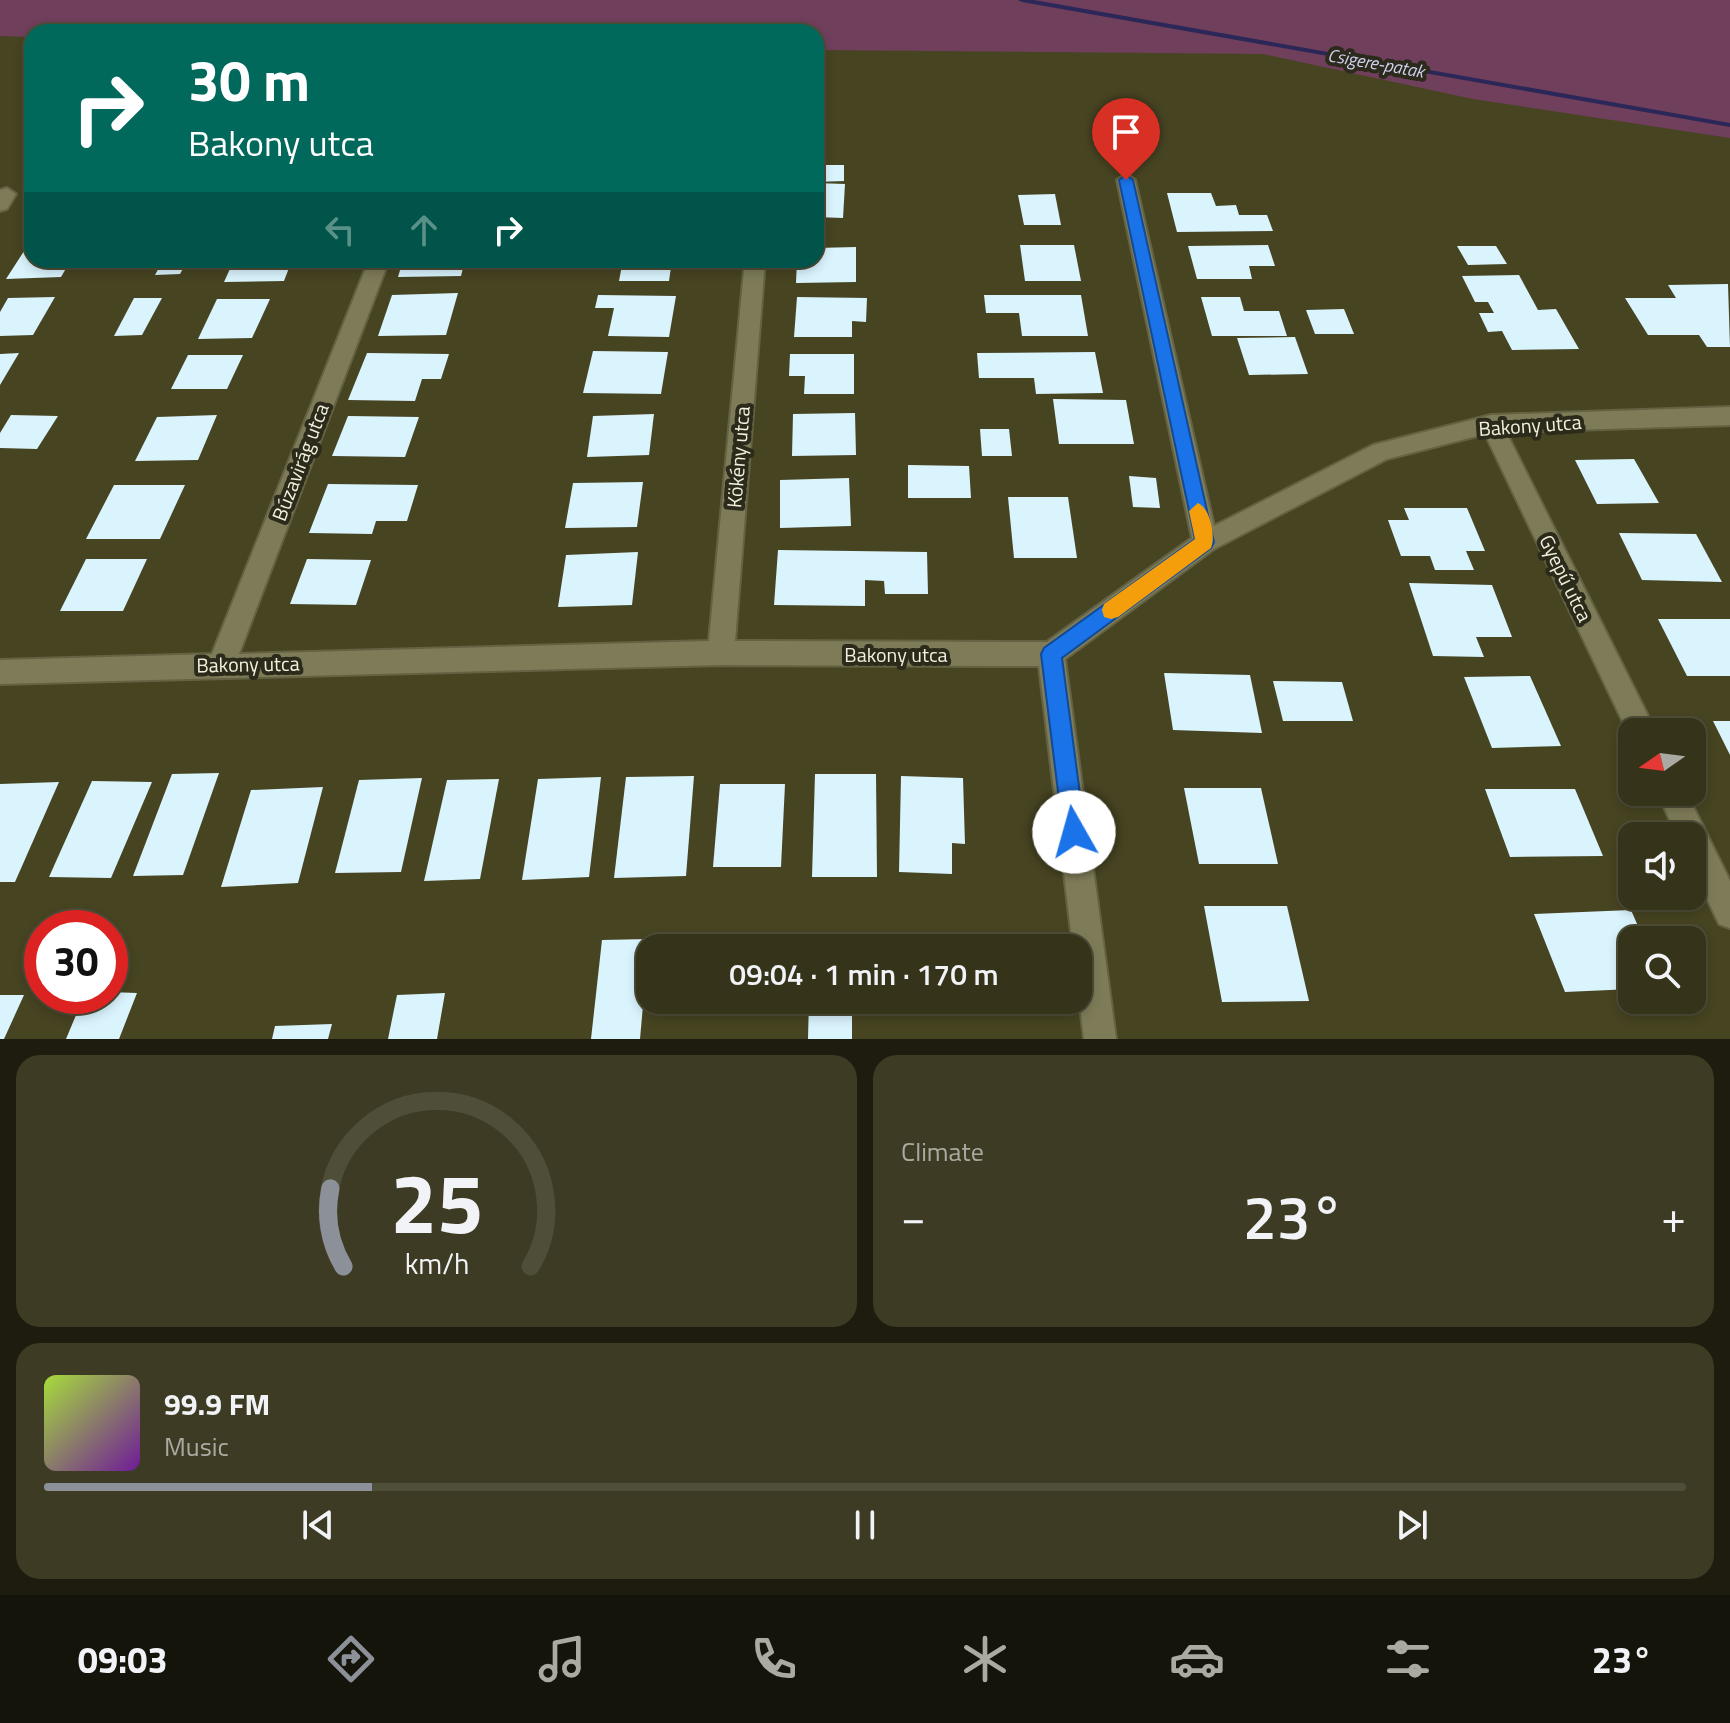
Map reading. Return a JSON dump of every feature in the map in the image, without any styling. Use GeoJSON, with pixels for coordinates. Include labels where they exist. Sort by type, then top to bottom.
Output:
{"type":"FeatureCollection","features":[{"type":"Feature","properties":{"kind":"street"},"geometry":{"type":"LineString","coordinates":[[1126,180],[1205,542]]}},
{"type":"Feature","properties":{"kind":"street","name":"Búzavirág utca"},"geometry":{"type":"LineString","coordinates":[[221,665],[376,268]]}},
{"type":"Feature","properties":{"kind":"street","name":"Kökény utca"},"geometry":{"type":"LineString","coordinates":[[721,653],[754,268]]}},
{"type":"Feature","properties":{"kind":"street","name":"Bakony utca"},"geometry":{"type":"LineString","coordinates":[[2,676],[221,665],[721,653],[1051,654],[1205,542],[1381,451],[1491,424],[1730,416]]}},
{"type":"Feature","properties":{"kind":"street","name":"Gyepű utca"},"geometry":{"type":"LineString","coordinates":[[1491,424],[1635,718]]}},
{"type":"Feature","properties":{"kind":"street"},"geometry":{"type":"LineString","coordinates":[[1051,654],[1100,1039]]}},
{"type":"Feature","properties":{"kind":"street"},"geometry":{"type":"LineString","coordinates":[[1678,806],[1730,913]]}},
{"type":"Feature","properties":{"kind":"shaded area"},"geometry":{"type":"Polygon","coordinates":[[[0,0],[1730,0],[1730,138],[1473,99],[1263,54],[824,50],[824,24],[24,24],[24,37],[0,36],[0,0]]]}},
{"type":"Feature","properties":{"kind":"building"},"geometry":{"type":"Polygon","coordinates":[[[824,165],[844,165],[844,181],[824,182],[824,165]]]}},
{"type":"Feature","properties":{"kind":"building"},"geometry":{"type":"Polygon","coordinates":[[[824,183],[845,184],[843,218],[824,217],[824,183]]]}},
{"type":"Feature","properties":{"kind":"building"},"geometry":{"type":"Polygon","coordinates":[[[1167,193],[1211,193],[1216,206],[1236,205],[1239,215],[1267,215],[1273,231],[1177,232],[1167,193]]]}},
{"type":"Feature","properties":{"kind":"building"},"geometry":{"type":"Polygon","coordinates":[[[1055,194],[1061,225],[1024,225],[1018,195],[1055,194]]]}},
{"type":"Feature","properties":{"kind":"building"},"geometry":{"type":"Polygon","coordinates":[[[1020,245],[1074,245],[1081,281],[1025,281],[1020,245]]]}},
{"type":"Feature","properties":{"kind":"building"},"geometry":{"type":"Polygon","coordinates":[[[1268,245],[1275,266],[1249,266],[1252,279],[1197,279],[1188,246],[1268,245]]]}},
{"type":"Feature","properties":{"kind":"building"},"geometry":{"type":"Polygon","coordinates":[[[1457,246],[1496,246],[1507,264],[1468,265],[1457,246]]]}},
{"type":"Feature","properties":{"kind":"building"},"geometry":{"type":"Polygon","coordinates":[[[856,247],[856,282],[796,283],[797,268],[824,268],[824,248],[856,247]]]}},
{"type":"Feature","properties":{"kind":"building"},"geometry":{"type":"Polygon","coordinates":[[[24,251],[24,268],[66,268],[61,277],[6,279],[24,251]]]}},
{"type":"Feature","properties":{"kind":"building"},"geometry":{"type":"Polygon","coordinates":[[[159,268],[183,268],[180,274],[155,275],[159,268]]]}},
{"type":"Feature","properties":{"kind":"building"},"geometry":{"type":"Polygon","coordinates":[[[230,268],[289,268],[284,281],[224,282],[230,268]]]}},
{"type":"Feature","properties":{"kind":"building"},"geometry":{"type":"Polygon","coordinates":[[[401,268],[463,268],[461,276],[398,277],[401,268]]]}},
{"type":"Feature","properties":{"kind":"building"},"geometry":{"type":"Polygon","coordinates":[[[621,268],[671,268],[669,281],[619,281],[621,268]]]}},
{"type":"Feature","properties":{"kind":"building"},"geometry":{"type":"Polygon","coordinates":[[[1519,275],[1538,310],[1556,309],[1579,349],[1512,350],[1502,331],[1488,332],[1479,313],[1494,313],[1488,302],[1475,302],[1462,276],[1519,275]]]}},
{"type":"Feature","properties":{"kind":"building"},"geometry":{"type":"Polygon","coordinates":[[[1728,284],[1730,347],[1707,347],[1699,335],[1648,335],[1625,298],[1676,298],[1668,285],[1728,284]]]}},
{"type":"Feature","properties":{"kind":"building"},"geometry":{"type":"Polygon","coordinates":[[[458,293],[446,335],[378,336],[392,295],[458,293]]]}},
{"type":"Feature","properties":{"kind":"building"},"geometry":{"type":"Polygon","coordinates":[[[598,295],[676,296],[669,337],[608,336],[614,308],[595,308],[598,295]]]}},
{"type":"Feature","properties":{"kind":"building"},"geometry":{"type":"Polygon","coordinates":[[[984,295],[1081,295],[1088,336],[1022,336],[1019,313],[986,313],[984,295]]]}},
{"type":"Feature","properties":{"kind":"building"},"geometry":{"type":"Polygon","coordinates":[[[55,297],[33,335],[0,336],[0,312],[8,298],[55,297]]]}},
{"type":"Feature","properties":{"kind":"building"},"geometry":{"type":"Polygon","coordinates":[[[797,297],[867,298],[866,322],[852,321],[852,337],[794,337],[797,297]]]}},
{"type":"Feature","properties":{"kind":"building"},"geometry":{"type":"Polygon","coordinates":[[[1201,297],[1240,297],[1244,311],[1279,311],[1287,336],[1212,336],[1201,297]]]}},
{"type":"Feature","properties":{"kind":"building"},"geometry":{"type":"Polygon","coordinates":[[[134,298],[162,298],[142,335],[114,336],[134,298]]]}},
{"type":"Feature","properties":{"kind":"building"},"geometry":{"type":"Polygon","coordinates":[[[217,299],[270,299],[252,338],[198,339],[217,299]]]}},
{"type":"Feature","properties":{"kind":"building"},"geometry":{"type":"Polygon","coordinates":[[[1344,309],[1354,334],[1315,334],[1306,310],[1344,309]]]}},
{"type":"Feature","properties":{"kind":"building"},"geometry":{"type":"Polygon","coordinates":[[[1295,337],[1308,374],[1249,375],[1237,338],[1295,337]]]}},
{"type":"Feature","properties":{"kind":"building"},"geometry":{"type":"Polygon","coordinates":[[[593,351],[668,352],[661,394],[583,393],[593,351]]]}},
{"type":"Feature","properties":{"kind":"building"},"geometry":{"type":"Polygon","coordinates":[[[1095,352],[1103,393],[1036,394],[1034,378],[979,378],[977,353],[1095,352]]]}},
{"type":"Feature","properties":{"kind":"building"},"geometry":{"type":"Polygon","coordinates":[[[19,353],[0,385],[0,354],[19,353]]]}},
{"type":"Feature","properties":{"kind":"building"},"geometry":{"type":"Polygon","coordinates":[[[367,353],[449,354],[441,379],[422,379],[415,401],[348,400],[367,353]]]}},
{"type":"Feature","properties":{"kind":"building"},"geometry":{"type":"Polygon","coordinates":[[[790,354],[854,354],[854,394],[804,394],[805,376],[789,376],[790,354]]]}},
{"type":"Feature","properties":{"kind":"building"},"geometry":{"type":"Polygon","coordinates":[[[188,355],[243,355],[227,389],[171,389],[188,355]]]}},
{"type":"Feature","properties":{"kind":"building"},"geometry":{"type":"Polygon","coordinates":[[[1053,399],[1126,400],[1134,444],[1059,444],[1053,399]]]}},
{"type":"Feature","properties":{"kind":"building"},"geometry":{"type":"Polygon","coordinates":[[[855,413],[856,455],[792,456],[793,414],[855,413]]]}},
{"type":"Feature","properties":{"kind":"building"},"geometry":{"type":"Polygon","coordinates":[[[654,414],[649,455],[587,457],[593,416],[654,414]]]}},
{"type":"Feature","properties":{"kind":"building"},"geometry":{"type":"Polygon","coordinates":[[[11,415],[58,416],[37,449],[0,448],[0,433],[11,415]]]}},
{"type":"Feature","properties":{"kind":"building"},"geometry":{"type":"Polygon","coordinates":[[[217,415],[198,460],[135,461],[157,417],[217,415]]]}},
{"type":"Feature","properties":{"kind":"building"},"geometry":{"type":"Polygon","coordinates":[[[348,416],[419,417],[405,457],[332,456],[348,416]]]}},
{"type":"Feature","properties":{"kind":"building"},"geometry":{"type":"Polygon","coordinates":[[[980,429],[1009,429],[1012,456],[982,456],[980,429]]]}},
{"type":"Feature","properties":{"kind":"building"},"geometry":{"type":"Polygon","coordinates":[[[1634,459],[1659,503],[1597,504],[1575,460],[1634,459]]]}},
{"type":"Feature","properties":{"kind":"building"},"geometry":{"type":"Polygon","coordinates":[[[908,465],[969,466],[971,498],[908,498],[908,465]]]}},
{"type":"Feature","properties":{"kind":"building"},"geometry":{"type":"Polygon","coordinates":[[[1129,476],[1156,478],[1160,508],[1133,507],[1129,476]]]}},
{"type":"Feature","properties":{"kind":"building"},"geometry":{"type":"Polygon","coordinates":[[[849,478],[851,526],[780,528],[780,480],[849,478]]]}},
{"type":"Feature","properties":{"kind":"building"},"geometry":{"type":"Polygon","coordinates":[[[643,482],[637,527],[565,528],[573,483],[643,482]]]}},
{"type":"Feature","properties":{"kind":"building"},"geometry":{"type":"Polygon","coordinates":[[[328,484],[418,485],[407,521],[376,521],[372,534],[309,533],[328,484]]]}},
{"type":"Feature","properties":{"kind":"building"},"geometry":{"type":"Polygon","coordinates":[[[114,485],[185,485],[160,539],[86,539],[114,485]]]}},
{"type":"Feature","properties":{"kind":"building"},"geometry":{"type":"Polygon","coordinates":[[[1008,497],[1068,497],[1077,558],[1014,558],[1008,497]]]}},
{"type":"Feature","properties":{"kind":"building"},"geometry":{"type":"Polygon","coordinates":[[[1404,508],[1467,508],[1485,551],[1466,551],[1474,570],[1435,570],[1430,556],[1401,556],[1388,520],[1409,520],[1404,508]]]}},
{"type":"Feature","properties":{"kind":"building"},"geometry":{"type":"Polygon","coordinates":[[[1619,533],[1696,534],[1722,582],[1642,580],[1619,533]]]}},
{"type":"Feature","properties":{"kind":"building"},"geometry":{"type":"Polygon","coordinates":[[[778,550],[927,552],[928,594],[885,594],[884,581],[865,580],[865,606],[774,605],[778,550]]]}},
{"type":"Feature","properties":{"kind":"building"},"geometry":{"type":"Polygon","coordinates":[[[638,552],[632,605],[558,607],[566,555],[638,552]]]}},
{"type":"Feature","properties":{"kind":"building"},"geometry":{"type":"Polygon","coordinates":[[[86,559],[147,559],[123,611],[60,611],[86,559]]]}},
{"type":"Feature","properties":{"kind":"building"},"geometry":{"type":"Polygon","coordinates":[[[307,559],[371,560],[356,605],[290,604],[307,559]]]}},
{"type":"Feature","properties":{"kind":"building"},"geometry":{"type":"Polygon","coordinates":[[[1409,583],[1492,585],[1512,637],[1476,637],[1484,657],[1433,656],[1409,583]]]}},
{"type":"Feature","properties":{"kind":"building"},"geometry":{"type":"Polygon","coordinates":[[[1658,619],[1730,619],[1730,676],[1687,676],[1658,619]]]}},
{"type":"Feature","properties":{"kind":"building"},"geometry":{"type":"Polygon","coordinates":[[[1164,673],[1250,675],[1262,733],[1173,730],[1164,673]]]}},
{"type":"Feature","properties":{"kind":"building"},"geometry":{"type":"Polygon","coordinates":[[[1530,676],[1561,746],[1492,748],[1464,677],[1530,676]]]}},
{"type":"Feature","properties":{"kind":"building"},"geometry":{"type":"Polygon","coordinates":[[[1273,681],[1342,682],[1353,721],[1283,721],[1273,681]]]}},
{"type":"Feature","properties":{"kind":"building"},"geometry":{"type":"Polygon","coordinates":[[[1713,721],[1730,721],[1730,755],[1713,721]]]}},
{"type":"Feature","properties":{"kind":"building"},"geometry":{"type":"Polygon","coordinates":[[[219,773],[183,875],[133,876],[172,774],[219,773]]]}},
{"type":"Feature","properties":{"kind":"building"},"geometry":{"type":"Polygon","coordinates":[[[815,774],[876,774],[877,877],[812,877],[815,774]]]}},
{"type":"Feature","properties":{"kind":"building"},"geometry":{"type":"Polygon","coordinates":[[[694,776],[686,876],[614,878],[626,777],[694,776]]]}},
{"type":"Feature","properties":{"kind":"building"},"geometry":{"type":"Polygon","coordinates":[[[901,776],[963,778],[965,844],[952,843],[952,874],[899,872],[901,776]]]}},
{"type":"Feature","properties":{"kind":"building"},"geometry":{"type":"Polygon","coordinates":[[[601,777],[589,877],[522,880],[538,779],[601,777]]]}},
{"type":"Feature","properties":{"kind":"building"},"geometry":{"type":"Polygon","coordinates":[[[422,778],[401,872],[335,873],[359,780],[422,778]]]}},
{"type":"Feature","properties":{"kind":"building"},"geometry":{"type":"Polygon","coordinates":[[[499,779],[480,879],[424,881],[447,780],[499,779]]]}},
{"type":"Feature","properties":{"kind":"building"},"geometry":{"type":"Polygon","coordinates":[[[92,781],[152,782],[111,878],[49,877],[92,781]]]}},
{"type":"Feature","properties":{"kind":"building"},"geometry":{"type":"Polygon","coordinates":[[[59,782],[15,882],[0,882],[0,784],[59,782]]]}},
{"type":"Feature","properties":{"kind":"building"},"geometry":{"type":"Polygon","coordinates":[[[720,784],[785,784],[781,867],[713,867],[720,784]]]}},
{"type":"Feature","properties":{"kind":"building"},"geometry":{"type":"Polygon","coordinates":[[[323,787],[298,883],[221,887],[251,790],[323,787]]]}},
{"type":"Feature","properties":{"kind":"building"},"geometry":{"type":"Polygon","coordinates":[[[1184,788],[1261,788],[1278,864],[1199,864],[1184,788]]]}},
{"type":"Feature","properties":{"kind":"building"},"geometry":{"type":"Polygon","coordinates":[[[1485,789],[1575,789],[1603,856],[1510,857],[1485,789]]]}},
{"type":"Feature","properties":{"kind":"building"},"geometry":{"type":"Polygon","coordinates":[[[1204,906],[1287,906],[1309,1001],[1222,1002],[1204,906]]]}},
{"type":"Feature","properties":{"kind":"building"},"geometry":{"type":"Polygon","coordinates":[[[1631,910],[1638,926],[1618,926],[1618,990],[1565,992],[1534,914],[1631,910]]]}},
{"type":"Feature","properties":{"kind":"building"},"geometry":{"type":"Polygon","coordinates":[[[636,939],[636,1014],[642,1014],[640,1039],[591,1039],[602,940],[636,939]]]}},
{"type":"Feature","properties":{"kind":"building"},"geometry":{"type":"Polygon","coordinates":[[[128,993],[137,993],[119,1039],[66,1039],[76,1014],[128,1014],[128,993]]]}},
{"type":"Feature","properties":{"kind":"building"},"geometry":{"type":"Polygon","coordinates":[[[445,993],[437,1039],[388,1039],[397,995],[445,993]]]}},
{"type":"Feature","properties":{"kind":"building"},"geometry":{"type":"Polygon","coordinates":[[[0,995],[24,995],[4,1039],[0,1039],[0,995]]]}},
{"type":"Feature","properties":{"kind":"building"},"geometry":{"type":"Polygon","coordinates":[[[809,1014],[852,1014],[852,1039],[808,1039],[809,1014]]]}},
{"type":"Feature","properties":{"kind":"building"},"geometry":{"type":"Polygon","coordinates":[[[332,1024],[328,1039],[272,1039],[275,1026],[332,1024]]]}},
{"type":"Feature","properties":{"kind":"waterway","name":"Csigere-patak"},"geometry":{"type":"LineString","coordinates":[[1022,0],[1730,125]]}},
{"type":"Feature","properties":{"kind":"slow traffic"},"geometry":{"type":"LineString","coordinates":[[1111,610],[1205,542],[1198,511]]}},
{"type":"Feature","properties":{"kind":"route"},"geometry":{"type":"LineString","coordinates":[[1074,832],[1051,654],[1205,542],[1126,180]]}}]}
